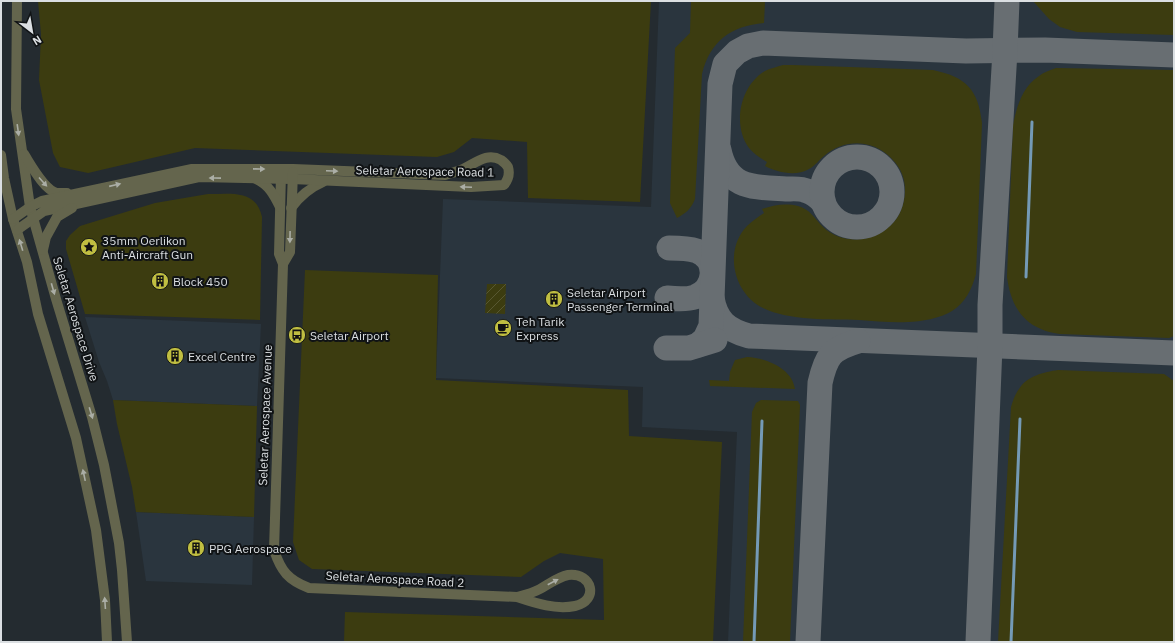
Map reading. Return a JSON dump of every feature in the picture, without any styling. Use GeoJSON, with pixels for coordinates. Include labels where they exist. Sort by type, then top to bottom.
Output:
{"type":"FeatureCollection","features":[{"type":"Feature","properties":{"kind":"street","name":"Seletar Aerospace Drive"},"geometry":{"type":"LineString","coordinates":[[17,1],[16,109],[30,207],[42,252],[92,417],[104,465],[120,550],[127,642]]}},
{"type":"Feature","properties":{"kind":"street"},"geometry":{"type":"LineString","coordinates":[[22,150],[40,179],[48,188],[56,193],[79,198]]}},
{"type":"Feature","properties":{"kind":"street"},"geometry":{"type":"LineString","coordinates":[[1,155],[4,178],[13,219],[26,262],[38,314],[78,446],[96,530],[107,642]]}},
{"type":"Feature","properties":{"kind":"street","name":"Seletar Aerospace Road 1"},"geometry":{"type":"LineString","coordinates":[[17,230],[44,211],[79,198],[192,169],[399,179],[471,187],[504,185],[508,181],[509,173],[504,162],[489,157],[464,169],[445,175],[399,179],[326,181],[292,174]]}},
{"type":"Feature","properties":{"kind":"street","name":"Seletar Aerospace Road 1"},"geometry":{"type":"LineString","coordinates":[[13,219],[30,207],[42,201],[79,198],[200,177],[254,178],[281,174]]}},
{"type":"Feature","properties":{"kind":"street","name":"Seletar Aerospace Avenue"},"geometry":{"type":"LineString","coordinates":[[280,566],[274,550],[283,264],[279,254],[281,174]]}},
{"type":"Feature","properties":{"kind":"street","name":"Seletar Aerospace Avenue"},"geometry":{"type":"LineString","coordinates":[[283,264],[290,252],[292,174]]}},
{"type":"Feature","properties":{"kind":"street"},"geometry":{"type":"LineString","coordinates":[[254,178],[269,188],[280,208]]}},
{"type":"Feature","properties":{"kind":"street"},"geometry":{"type":"LineString","coordinates":[[291,208],[298,198],[306,191],[326,181]]}},
{"type":"Feature","properties":{"kind":"street"},"geometry":{"type":"LineString","coordinates":[[42,252],[46,237],[57,217],[79,198]]}},
{"type":"Feature","properties":{"kind":"street","name":"Seletar Aerospace Road 2"},"geometry":{"type":"LineString","coordinates":[[280,566],[288,577],[298,584],[309,588],[517,598],[555,607],[574,606],[584,602],[590,595],[590,588],[586,580],[579,575],[566,575],[532,593],[517,598]]}},
{"type":"Feature","properties":{"kind":"shaded area"},"geometry":{"type":"Polygon","coordinates":[[[38,1],[651,1],[640,202],[528,198],[527,142],[472,138],[454,152],[437,157],[195,148],[88,173],[60,167],[53,153],[39,80],[41,34],[38,1]]]}},
{"type":"Feature","properties":{"kind":"shaded area"},"geometry":{"type":"Polygon","coordinates":[[[659,1],[1174,1],[1174,642],[728,642],[737,432],[642,427],[643,387],[436,378],[443,199],[651,207],[659,1]]]}},
{"type":"Feature","properties":{"kind":"shaded area"},"geometry":{"type":"Polygon","coordinates":[[[691,1],[765,1],[764,23],[752,25],[732,32],[716,44],[710,53],[702,74],[695,199],[688,210],[677,218],[670,203],[675,48],[690,33],[691,1]]]}},
{"type":"Feature","properties":{"kind":"shaded area"},"geometry":{"type":"Polygon","coordinates":[[[1033,1],[1174,1],[1174,35],[1077,32],[1060,27],[1049,19],[1033,1]]]}},
{"type":"Feature","properties":{"kind":"shaded area"},"geometry":{"type":"Polygon","coordinates":[[[783,65],[933,70],[954,76],[968,86],[977,101],[982,123],[976,274],[967,295],[957,308],[936,318],[913,322],[810,318],[773,312],[763,308],[745,293],[735,271],[735,247],[747,226],[764,213],[762,209],[780,205],[802,207],[831,233],[839,237],[857,240],[867,238],[884,231],[895,221],[899,216],[905,192],[903,175],[892,159],[881,150],[867,144],[859,143],[844,145],[830,151],[811,168],[798,173],[781,172],[765,166],[767,162],[757,156],[749,148],[744,139],[740,117],[741,106],[744,96],[756,78],[765,71],[783,65]]]}},
{"type":"Feature","properties":{"kind":"shaded area"},"geometry":{"type":"Polygon","coordinates":[[[1056,68],[1174,70],[1174,336],[1169,338],[1060,334],[1050,332],[1033,325],[1021,315],[1013,301],[1010,294],[1007,277],[1013,125],[1016,111],[1024,91],[1033,80],[1056,68]]]}},
{"type":"Feature","properties":{"kind":"shaded area"},"geometry":{"type":"Polygon","coordinates":[[[208,194],[241,195],[248,197],[259,208],[262,217],[260,320],[85,314],[66,249],[66,241],[70,235],[80,226],[155,203],[208,194]]]}},
{"type":"Feature","properties":{"kind":"shaded area"},"geometry":{"type":"Polygon","coordinates":[[[305,270],[438,275],[436,380],[628,390],[629,436],[722,442],[713,642],[344,642],[345,612],[604,620],[603,559],[560,553],[544,561],[521,577],[312,569],[299,560],[293,542],[305,270]]]}},
{"type":"Feature","properties":{"kind":"shaded area"},"geometry":{"type":"Polygon","coordinates":[[[487,284],[506,284],[505,314],[485,313],[487,284]]]}},
{"type":"Feature","properties":{"kind":"shaded area","name":"Excel Centre"},"geometry":{"type":"Polygon","coordinates":[[[85,317],[261,324],[257,406],[113,400],[85,317]]]}},
{"type":"Feature","properties":{"kind":"shaded area"},"geometry":{"type":"Polygon","coordinates":[[[747,357],[762,359],[784,370],[789,375],[795,389],[710,386],[709,380],[729,381],[730,372],[735,360],[747,357]]]}},
{"type":"Feature","properties":{"kind":"shaded area"},"geometry":{"type":"Polygon","coordinates":[[[1058,370],[1164,374],[1174,381],[1174,642],[998,642],[1011,407],[1018,391],[1026,381],[1042,373],[1058,370]]]}},
{"type":"Feature","properties":{"kind":"shaded area"},"geometry":{"type":"Polygon","coordinates":[[[113,400],[257,406],[254,517],[136,512],[113,400]]]}},
{"type":"Feature","properties":{"kind":"shaded area"},"geometry":{"type":"Polygon","coordinates":[[[761,400],[798,401],[800,405],[790,642],[743,642],[752,412],[756,403],[761,400]]]}},
{"type":"Feature","properties":{"kind":"shaded area","name":"PPG Aerospace"},"geometry":{"type":"Polygon","coordinates":[[[136,512],[254,517],[252,585],[146,581],[136,512]]]}},
{"type":"Feature","properties":{"kind":"waterway"},"geometry":{"type":"LineString","coordinates":[[1026,277],[1032,122]]}},
{"type":"Feature","properties":{"kind":"waterway"},"geometry":{"type":"LineString","coordinates":[[1011,642],[1020,419]]}},
{"type":"Feature","properties":{"kind":"waterway"},"geometry":{"type":"LineString","coordinates":[[754,642],[762,421]]}},
{"type":"Feature","properties":{"kind":"taxiway"},"geometry":{"type":"LineString","coordinates":[[978,642],[990,346],[990,305],[1007,1]]}},
{"type":"Feature","properties":{"kind":"taxiway"},"geometry":{"type":"LineString","coordinates":[[698,345],[705,339],[711,326],[720,84],[725,64],[737,52],[748,46],[763,43],[966,51],[1045,50],[1174,55]]}},
{"type":"Feature","properties":{"kind":"taxiway"},"geometry":{"type":"LineString","coordinates":[[719,150],[723,163],[728,172],[735,179],[743,183],[763,188],[802,189],[813,194],[822,201]]}},
{"type":"Feature","properties":{"kind":"taxiway"},"geometry":{"type":"LineString","coordinates":[[850,157],[864,157],[877,163],[886,172],[890,178],[892,192],[890,206],[882,217],[871,225],[864,227],[850,227],[843,225],[832,217],[824,206],[822,199],[822,185],[824,178],[832,167],[843,159],[850,157]]}},
{"type":"Feature","properties":{"kind":"taxiway"},"geometry":{"type":"LineString","coordinates":[[667,298],[685,299],[695,297],[707,288],[711,281],[712,274],[712,267],[704,255],[690,249],[669,248]]}},
{"type":"Feature","properties":{"kind":"taxiway"},"geometry":{"type":"LineString","coordinates":[[712,298],[716,313],[720,319],[734,331],[749,336],[1174,353]]}},
{"type":"Feature","properties":{"kind":"taxiway"},"geometry":{"type":"LineString","coordinates":[[666,348],[689,348],[715,340]]}},
{"type":"Feature","properties":{"kind":"taxiway"},"geometry":{"type":"LineString","coordinates":[[808,642],[820,383],[825,366],[831,355],[842,347],[858,341]]}},
{"type":"Feature","properties":{"kind":"place","name":"35mm Oerlikon Anti-Aircraft Gun"},"geometry":{"type":"Point","coordinates":[89,247]}},
{"type":"Feature","properties":{"kind":"place","name":"Block 450"},"geometry":{"type":"Point","coordinates":[160,281]}},
{"type":"Feature","properties":{"kind":"place","name":"Seletar Airport Passenger Terminal"},"geometry":{"type":"Point","coordinates":[554,299]}},
{"type":"Feature","properties":{"kind":"place","name":"Teh Tarik Express"},"geometry":{"type":"Point","coordinates":[503,328]}},
{"type":"Feature","properties":{"kind":"place","name":"Seletar Airport"},"geometry":{"type":"Point","coordinates":[297,335]}},
{"type":"Feature","properties":{"kind":"place","name":"Excel Centre"},"geometry":{"type":"Point","coordinates":[175,356]}},
{"type":"Feature","properties":{"kind":"place","name":"PPG Aerospace"},"geometry":{"type":"Point","coordinates":[196,548]}}]}
